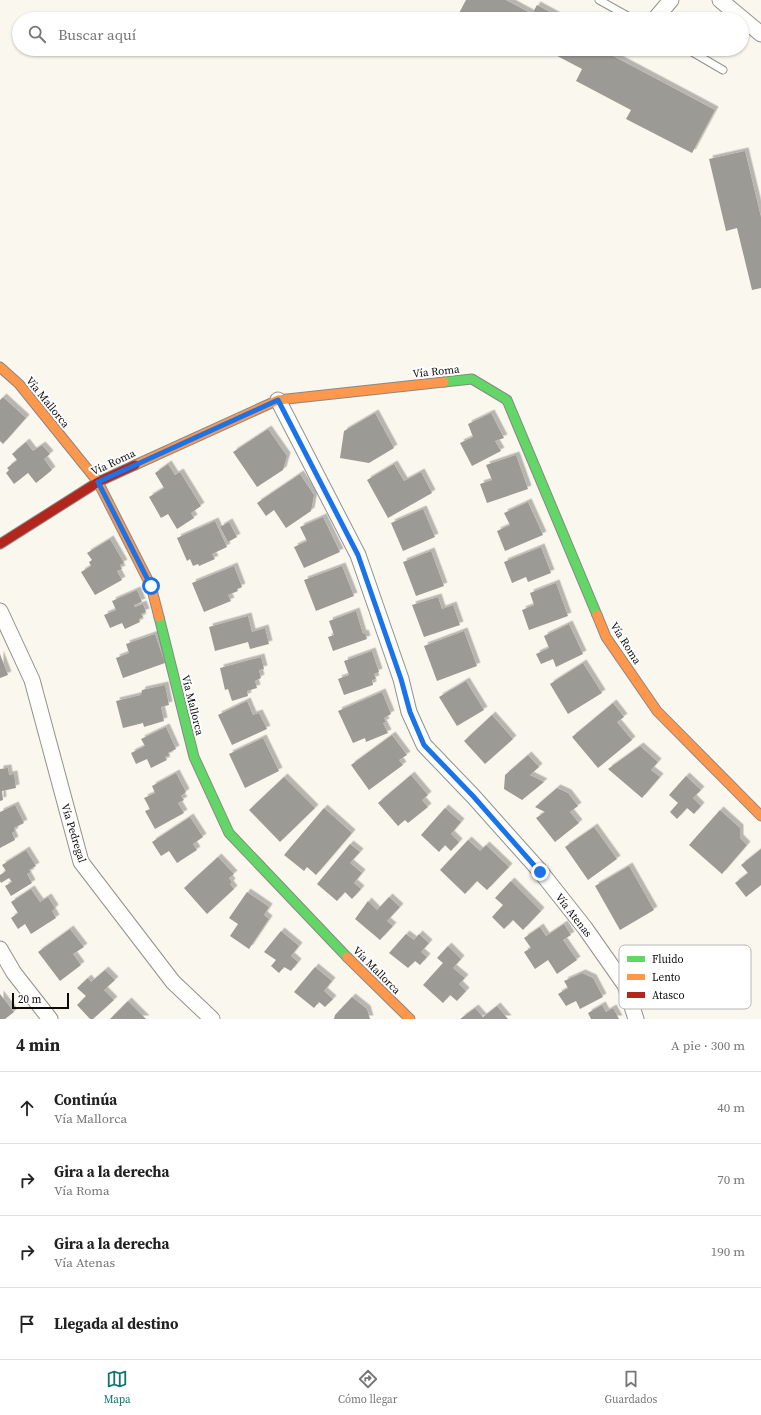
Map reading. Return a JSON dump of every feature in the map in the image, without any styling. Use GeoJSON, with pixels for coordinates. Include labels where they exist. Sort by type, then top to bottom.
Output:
{"type":"FeatureCollection","features":[{"type":"Feature","properties":{"kind":"street"},"geometry":{"type":"LineString","coordinates":[[661,12],[671,0]]}},
{"type":"Feature","properties":{"kind":"street"},"geometry":{"type":"LineString","coordinates":[[720,0],[734,12]]}},
{"type":"Feature","properties":{"kind":"street"},"geometry":{"type":"LineString","coordinates":[[749,24],[761,34]]}},
{"type":"Feature","properties":{"kind":"street","name":"Vía Mallorca"},"geometry":{"type":"LineString","coordinates":[[0,367],[19,384],[98,482],[151,586],[194,757],[229,833],[330,939],[410,1019]]}},
{"type":"Feature","properties":{"kind":"street","name":"Vía Roma"},"geometry":{"type":"LineString","coordinates":[[0,544],[98,482],[278,400],[472,379],[507,400],[606,637],[657,711],[761,816]]}},
{"type":"Feature","properties":{"kind":"street","name":"Vía Atenas"},"geometry":{"type":"LineString","coordinates":[[278,400],[358,555],[401,679],[410,712],[424,745],[473,796],[540,872],[585,928],[619,976]]}},
{"type":"Feature","properties":{"kind":"street","name":"Vía Pedregal"},"geometry":{"type":"LineString","coordinates":[[0,611],[32,680],[81,862],[173,982],[212,1019]]}},
{"type":"Feature","properties":{"kind":"street"},"geometry":{"type":"LineString","coordinates":[[0,949],[14,973],[50,1019]]}},
{"type":"Feature","properties":{"kind":"street","name":"Vía Atenas"},"geometry":{"type":"LineString","coordinates":[[633,1009],[636,1019]]}},
{"type":"Feature","properties":{"kind":"lane"},"geometry":{"type":"LineString","coordinates":[[599,0],[620,12]]}},
{"type":"Feature","properties":{"kind":"lane"},"geometry":{"type":"LineString","coordinates":[[699,56],[724,70]]}},
{"type":"Feature","properties":{"kind":"building"},"geometry":{"type":"Polygon","coordinates":[[[466,0],[506,0],[528,12],[460,12],[466,0]]]}},
{"type":"Feature","properties":{"kind":"building"},"geometry":{"type":"Polygon","coordinates":[[[537,5],[550,12],[533,12],[537,5]]]}},
{"type":"Feature","properties":{"kind":"building"},"geometry":{"type":"Polygon","coordinates":[[[557,56],[613,56],[715,110],[692,153],[626,119],[631,110],[576,81],[582,69],[557,56]]]}},
{"type":"Feature","properties":{"kind":"building"},"geometry":{"type":"Polygon","coordinates":[[[745,151],[761,217],[761,288],[752,290],[737,228],[726,231],[709,159],[745,151]]]}},
{"type":"Feature","properties":{"kind":"building"},"geometry":{"type":"Polygon","coordinates":[[[3,397],[26,418],[3,444],[0,441],[0,400],[3,397]]]}},
{"type":"Feature","properties":{"kind":"building"},"geometry":{"type":"Polygon","coordinates":[[[375,413],[394,448],[369,463],[340,458],[344,431],[375,413]]]}},
{"type":"Feature","properties":{"kind":"building"},"geometry":{"type":"Polygon","coordinates":[[[491,413],[504,438],[495,441],[501,451],[472,466],[460,443],[473,437],[468,424],[491,413]]]}},
{"type":"Feature","properties":{"kind":"building"},"geometry":{"type":"Polygon","coordinates":[[[268,429],[287,456],[283,470],[257,487],[233,452],[268,429]]]}},
{"type":"Feature","properties":{"kind":"building"},"geometry":{"type":"Polygon","coordinates":[[[26,442],[33,451],[42,445],[50,454],[44,459],[52,470],[36,483],[28,473],[14,484],[6,473],[9,470],[7,468],[17,460],[12,454],[26,442]]]}},
{"type":"Feature","properties":{"kind":"building"},"geometry":{"type":"Polygon","coordinates":[[[516,455],[528,489],[487,503],[480,484],[492,480],[486,465],[516,455]]]}},
{"type":"Feature","properties":{"kind":"building"},"geometry":{"type":"Polygon","coordinates":[[[168,464],[175,475],[180,472],[201,506],[191,513],[194,518],[177,529],[168,514],[161,518],[149,497],[164,488],[155,473],[168,464]]]}},
{"type":"Feature","properties":{"kind":"building"},"geometry":{"type":"Polygon","coordinates":[[[394,464],[404,481],[421,472],[432,493],[388,518],[367,480],[394,464]]]}},
{"type":"Feature","properties":{"kind":"building"},"geometry":{"type":"Polygon","coordinates":[[[300,474],[314,495],[311,511],[286,528],[274,510],[266,516],[257,503],[300,474]]]}},
{"type":"Feature","properties":{"kind":"building"},"geometry":{"type":"Polygon","coordinates":[[[528,502],[543,535],[505,551],[497,531],[510,525],[504,513],[528,502]]]}},
{"type":"Feature","properties":{"kind":"building"},"geometry":{"type":"Polygon","coordinates":[[[423,509],[435,537],[403,551],[391,523],[423,509]]]}},
{"type":"Feature","properties":{"kind":"building"},"geometry":{"type":"Polygon","coordinates":[[[323,517],[340,552],[304,568],[294,547],[307,541],[300,527],[323,517]]]}},
{"type":"Feature","properties":{"kind":"building"},"geometry":{"type":"Polygon","coordinates":[[[215,521],[227,547],[212,554],[215,559],[199,566],[198,564],[193,566],[190,559],[187,561],[177,538],[215,521]]]}},
{"type":"Feature","properties":{"kind":"building"},"geometry":{"type":"Polygon","coordinates":[[[229,522],[237,537],[228,542],[220,527],[229,522]]]}},
{"type":"Feature","properties":{"kind":"building"},"geometry":{"type":"Polygon","coordinates":[[[110,539],[124,563],[120,565],[122,569],[117,571],[122,580],[95,595],[81,572],[91,566],[89,562],[92,560],[87,553],[110,539]]]}},
{"type":"Feature","properties":{"kind":"building"},"geometry":{"type":"Polygon","coordinates":[[[541,547],[551,573],[528,582],[526,577],[512,583],[504,562],[541,547]]]}},
{"type":"Feature","properties":{"kind":"building"},"geometry":{"type":"Polygon","coordinates":[[[431,551],[444,586],[416,596],[403,562],[431,551]]]}},
{"type":"Feature","properties":{"kind":"building"},"geometry":{"type":"Polygon","coordinates":[[[234,566],[242,587],[237,589],[238,591],[228,595],[231,601],[204,612],[192,583],[234,566]]]}},
{"type":"Feature","properties":{"kind":"building"},"geometry":{"type":"Polygon","coordinates":[[[342,566],[354,596],[316,611],[304,580],[342,566]]]}},
{"type":"Feature","properties":{"kind":"building"},"geometry":{"type":"Polygon","coordinates":[[[556,583],[568,616],[529,630],[522,610],[534,605],[530,593],[556,583]]]}},
{"type":"Feature","properties":{"kind":"building"},"geometry":{"type":"Polygon","coordinates":[[[137,590],[142,602],[134,605],[135,607],[143,604],[146,612],[141,614],[143,617],[139,619],[140,622],[125,629],[122,623],[110,628],[104,615],[116,610],[112,601],[137,590]]]}},
{"type":"Feature","properties":{"kind":"building"},"geometry":{"type":"Polygon","coordinates":[[[438,597],[442,609],[453,605],[460,625],[424,637],[412,605],[438,597]]]}},
{"type":"Feature","properties":{"kind":"building"},"geometry":{"type":"Polygon","coordinates":[[[356,611],[363,634],[365,633],[367,639],[333,651],[328,637],[334,635],[329,621],[356,611]]]}},
{"type":"Feature","properties":{"kind":"building"},"geometry":{"type":"Polygon","coordinates":[[[248,616],[252,632],[265,628],[269,644],[250,649],[248,642],[215,651],[209,627],[248,616]]]}},
{"type":"Feature","properties":{"kind":"building"},"geometry":{"type":"Polygon","coordinates":[[[569,624],[583,654],[556,667],[553,659],[541,664],[536,654],[549,648],[544,636],[569,624]]]}},
{"type":"Feature","properties":{"kind":"building"},"geometry":{"type":"Polygon","coordinates":[[[464,631],[477,666],[437,681],[424,646],[464,631]]]}},
{"type":"Feature","properties":{"kind":"building"},"geometry":{"type":"Polygon","coordinates":[[[155,634],[165,663],[123,678],[116,658],[129,653],[126,644],[155,634]]]}},
{"type":"Feature","properties":{"kind":"building"},"geometry":{"type":"Polygon","coordinates":[[[372,651],[379,672],[374,674],[376,679],[372,680],[373,685],[344,695],[338,679],[349,675],[344,661],[372,651]]]}},
{"type":"Feature","properties":{"kind":"building"},"geometry":{"type":"Polygon","coordinates":[[[0,654],[8,675],[0,678],[0,654]]]}},
{"type":"Feature","properties":{"kind":"building"},"geometry":{"type":"Polygon","coordinates":[[[261,657],[264,669],[259,670],[261,678],[255,681],[257,688],[247,691],[248,696],[232,701],[228,689],[225,690],[220,668],[261,657]]]}},
{"type":"Feature","properties":{"kind":"building"},"geometry":{"type":"Polygon","coordinates":[[[583,663],[602,693],[568,714],[550,684],[583,663]]]}},
{"type":"Feature","properties":{"kind":"building"},"geometry":{"type":"Polygon","coordinates":[[[466,681],[484,710],[457,726],[439,697],[466,681]]]}},
{"type":"Feature","properties":{"kind":"building"},"geometry":{"type":"Polygon","coordinates":[[[165,685],[169,705],[161,707],[164,721],[144,727],[143,723],[123,728],[116,701],[141,695],[142,690],[165,685]]]}},
{"type":"Feature","properties":{"kind":"building"},"geometry":{"type":"Polygon","coordinates":[[[382,692],[391,714],[384,718],[386,722],[383,723],[388,733],[366,742],[365,738],[353,743],[338,711],[382,692]]]}},
{"type":"Feature","properties":{"kind":"building"},"geometry":{"type":"Polygon","coordinates":[[[247,701],[253,715],[259,713],[267,729],[232,745],[218,715],[247,701]]]}},
{"type":"Feature","properties":{"kind":"building"},"geometry":{"type":"Polygon","coordinates":[[[613,703],[624,717],[617,722],[632,740],[598,768],[572,737],[613,703]]]}},
{"type":"Feature","properties":{"kind":"building"},"geometry":{"type":"Polygon","coordinates":[[[492,715],[513,739],[485,764],[464,741],[492,715]]]}},
{"type":"Feature","properties":{"kind":"building"},"geometry":{"type":"Polygon","coordinates":[[[166,727],[176,749],[168,753],[170,755],[165,757],[167,760],[151,768],[147,759],[136,764],[131,753],[145,746],[141,739],[166,727]]]}},
{"type":"Feature","properties":{"kind":"building"},"geometry":{"type":"Polygon","coordinates":[[[392,735],[407,755],[399,760],[403,765],[369,790],[351,765],[392,735]]]}},
{"type":"Feature","properties":{"kind":"building"},"geometry":{"type":"Polygon","coordinates":[[[263,738],[279,771],[245,788],[229,754],[263,738]]]}},
{"type":"Feature","properties":{"kind":"building"},"geometry":{"type":"Polygon","coordinates":[[[640,746],[658,762],[651,770],[660,777],[642,798],[608,769],[640,746]]]}},
{"type":"Feature","properties":{"kind":"building"},"geometry":{"type":"Polygon","coordinates":[[[528,755],[539,767],[530,775],[544,782],[522,800],[504,789],[505,775],[528,755]]]}},
{"type":"Feature","properties":{"kind":"building"},"geometry":{"type":"Polygon","coordinates":[[[8,768],[9,775],[14,774],[16,788],[2,791],[3,800],[0,801],[0,769],[8,768]]]}},
{"type":"Feature","properties":{"kind":"building"},"geometry":{"type":"Polygon","coordinates":[[[176,773],[186,792],[181,796],[184,800],[178,803],[184,813],[155,829],[145,811],[150,809],[144,798],[155,793],[152,786],[176,773]]]}},
{"type":"Feature","properties":{"kind":"building"},"geometry":{"type":"Polygon","coordinates":[[[411,775],[428,795],[422,800],[428,807],[408,823],[405,820],[398,826],[378,803],[411,775]]]}},
{"type":"Feature","properties":{"kind":"building"},"geometry":{"type":"Polygon","coordinates":[[[686,776],[701,790],[693,798],[701,806],[694,814],[687,808],[677,819],[670,812],[678,803],[669,795],[686,776]]]}},
{"type":"Feature","properties":{"kind":"building"},"geometry":{"type":"Polygon","coordinates":[[[284,777],[315,808],[280,842],[249,810],[284,777]]]}},
{"type":"Feature","properties":{"kind":"building"},"geometry":{"type":"Polygon","coordinates":[[[557,788],[568,793],[578,806],[570,812],[579,823],[555,842],[536,818],[545,812],[535,807],[557,788]]]}},
{"type":"Feature","properties":{"kind":"building"},"geometry":{"type":"Polygon","coordinates":[[[15,805],[24,823],[14,828],[15,831],[12,833],[15,840],[0,848],[0,812],[15,805]]]}},
{"type":"Feature","properties":{"kind":"building"},"geometry":{"type":"Polygon","coordinates":[[[324,808],[352,833],[316,875],[307,867],[304,871],[284,855],[324,808]]]}},
{"type":"Feature","properties":{"kind":"building"},"geometry":{"type":"Polygon","coordinates":[[[445,808],[461,822],[451,834],[459,842],[451,851],[445,845],[439,852],[421,835],[445,808]]]}},
{"type":"Feature","properties":{"kind":"building"},"geometry":{"type":"Polygon","coordinates":[[[720,810],[740,828],[740,838],[747,845],[722,874],[689,845],[720,810]]]}},
{"type":"Feature","properties":{"kind":"building"},"geometry":{"type":"Polygon","coordinates":[[[190,817],[203,837],[193,844],[197,850],[177,863],[169,851],[161,856],[152,842],[190,817]]]}},
{"type":"Feature","properties":{"kind":"building"},"geometry":{"type":"Polygon","coordinates":[[[594,827],[617,859],[588,880],[565,847],[594,827]]]}},
{"type":"Feature","properties":{"kind":"building"},"geometry":{"type":"Polygon","coordinates":[[[468,840],[480,851],[486,845],[509,867],[487,890],[477,881],[465,894],[440,870],[468,840]]]}},
{"type":"Feature","properties":{"kind":"building"},"geometry":{"type":"Polygon","coordinates":[[[350,844],[360,852],[350,863],[362,873],[354,883],[361,889],[352,899],[345,892],[337,901],[317,884],[350,844]]]}},
{"type":"Feature","properties":{"kind":"building"},"geometry":{"type":"Polygon","coordinates":[[[761,849],[761,885],[746,897],[735,883],[748,873],[741,865],[761,849]]]}},
{"type":"Feature","properties":{"kind":"building"},"geometry":{"type":"Polygon","coordinates":[[[26,850],[36,866],[29,870],[31,872],[27,874],[32,883],[11,896],[5,886],[12,882],[9,878],[1,883],[0,881],[0,875],[6,871],[2,865],[26,850]]]}},
{"type":"Feature","properties":{"kind":"building"},"geometry":{"type":"Polygon","coordinates":[[[218,857],[234,874],[229,878],[232,882],[230,884],[234,889],[207,914],[184,888],[218,857]]]}},
{"type":"Feature","properties":{"kind":"building"},"geometry":{"type":"Polygon","coordinates":[[[629,866],[654,910],[620,930],[595,886],[629,866]]]}},
{"type":"Feature","properties":{"kind":"building"},"geometry":{"type":"Polygon","coordinates":[[[511,881],[541,911],[523,930],[513,920],[504,929],[492,917],[503,905],[495,898],[511,881]]]}},
{"type":"Feature","properties":{"kind":"building"},"geometry":{"type":"Polygon","coordinates":[[[31,889],[40,902],[48,897],[55,908],[52,911],[56,918],[31,934],[25,924],[18,929],[11,918],[18,913],[11,902],[31,889]]]}},
{"type":"Feature","properties":{"kind":"building"},"geometry":{"type":"Polygon","coordinates":[[[247,892],[269,907],[264,915],[269,919],[249,949],[230,936],[238,924],[229,918],[247,892]]]}},
{"type":"Feature","properties":{"kind":"building"},"geometry":{"type":"Polygon","coordinates":[[[389,897],[400,907],[387,921],[393,926],[380,940],[355,919],[368,901],[377,910],[389,897]]]}},
{"type":"Feature","properties":{"kind":"building"},"geometry":{"type":"Polygon","coordinates":[[[564,924],[571,935],[563,940],[577,960],[557,974],[548,960],[535,969],[524,952],[531,948],[524,938],[540,927],[546,936],[564,924]]]}},
{"type":"Feature","properties":{"kind":"building"},"geometry":{"type":"Polygon","coordinates":[[[70,929],[84,947],[73,954],[81,965],[60,981],[38,952],[70,929]]]}},
{"type":"Feature","properties":{"kind":"building"},"geometry":{"type":"Polygon","coordinates":[[[281,931],[299,946],[291,956],[298,962],[291,971],[284,967],[279,973],[271,966],[276,960],[264,952],[281,931]]]}},
{"type":"Feature","properties":{"kind":"building"},"geometry":{"type":"Polygon","coordinates":[[[406,934],[414,940],[419,934],[429,943],[421,952],[427,957],[420,965],[415,961],[408,968],[389,953],[406,934]]]}},
{"type":"Feature","properties":{"kind":"building"},"geometry":{"type":"Polygon","coordinates":[[[448,946],[461,959],[453,968],[465,978],[459,984],[466,991],[457,1001],[450,995],[443,1003],[423,985],[443,963],[437,958],[448,946]]]}},
{"type":"Feature","properties":{"kind":"building"},"geometry":{"type":"Polygon","coordinates":[[[315,967],[332,981],[324,991],[333,999],[325,1007],[319,1002],[314,1008],[294,992],[315,967]]]}},
{"type":"Feature","properties":{"kind":"building"},"geometry":{"type":"Polygon","coordinates":[[[105,970],[115,980],[104,990],[114,1000],[93,1019],[90,1019],[77,1005],[86,996],[77,988],[88,978],[91,982],[105,970]]]}},
{"type":"Feature","properties":{"kind":"building"},"geometry":{"type":"Polygon","coordinates":[[[582,973],[593,978],[603,997],[580,1009],[576,1001],[566,1006],[558,994],[568,988],[564,981],[582,973]]]}},
{"type":"Feature","properties":{"kind":"building"},"geometry":{"type":"Polygon","coordinates":[[[0,994],[14,1012],[5,1019],[0,1019],[0,994]]]}},
{"type":"Feature","properties":{"kind":"building"},"geometry":{"type":"Polygon","coordinates":[[[352,997],[367,1009],[370,1019],[334,1019],[335,1015],[352,997]]]}},
{"type":"Feature","properties":{"kind":"building"},"geometry":{"type":"Polygon","coordinates":[[[128,1001],[146,1019],[110,1019],[128,1001]]]}},
{"type":"Feature","properties":{"kind":"building"},"geometry":{"type":"Polygon","coordinates":[[[602,1005],[606,1012],[613,1008],[619,1019],[591,1019],[588,1013],[602,1005]]]}},
{"type":"Feature","properties":{"kind":"building"},"geometry":{"type":"Polygon","coordinates":[[[497,1006],[508,1019],[460,1019],[475,1008],[483,1017],[497,1006]]]}},
{"type":"Feature","properties":{"kind":"traffic: fast"},"geometry":{"type":"LineString","coordinates":[[444,382],[472,379],[507,400],[597,615]]}},
{"type":"Feature","properties":{"kind":"traffic: fast"},"geometry":{"type":"LineString","coordinates":[[159,617],[194,757],[229,833],[347,957]]}},
{"type":"Feature","properties":{"kind":"traffic: slow"},"geometry":{"type":"LineString","coordinates":[[0,367],[19,384],[98,482],[151,586],[159,617]]}},
{"type":"Feature","properties":{"kind":"traffic: slow"},"geometry":{"type":"LineString","coordinates":[[135,465],[278,400],[444,382]]}},
{"type":"Feature","properties":{"kind":"traffic: slow"},"geometry":{"type":"LineString","coordinates":[[597,615],[606,637],[657,711],[761,816]]}},
{"type":"Feature","properties":{"kind":"traffic: slow"},"geometry":{"type":"LineString","coordinates":[[347,957],[410,1019]]}},
{"type":"Feature","properties":{"kind":"traffic: jam"},"geometry":{"type":"LineString","coordinates":[[0,544],[98,482],[135,465]]}},
{"type":"Feature","properties":{"kind":"route"},"geometry":{"type":"LineString","coordinates":[[151,586],[98,482],[278,400],[358,555],[401,679],[410,712],[424,745],[473,796],[540,872]]}}]}
